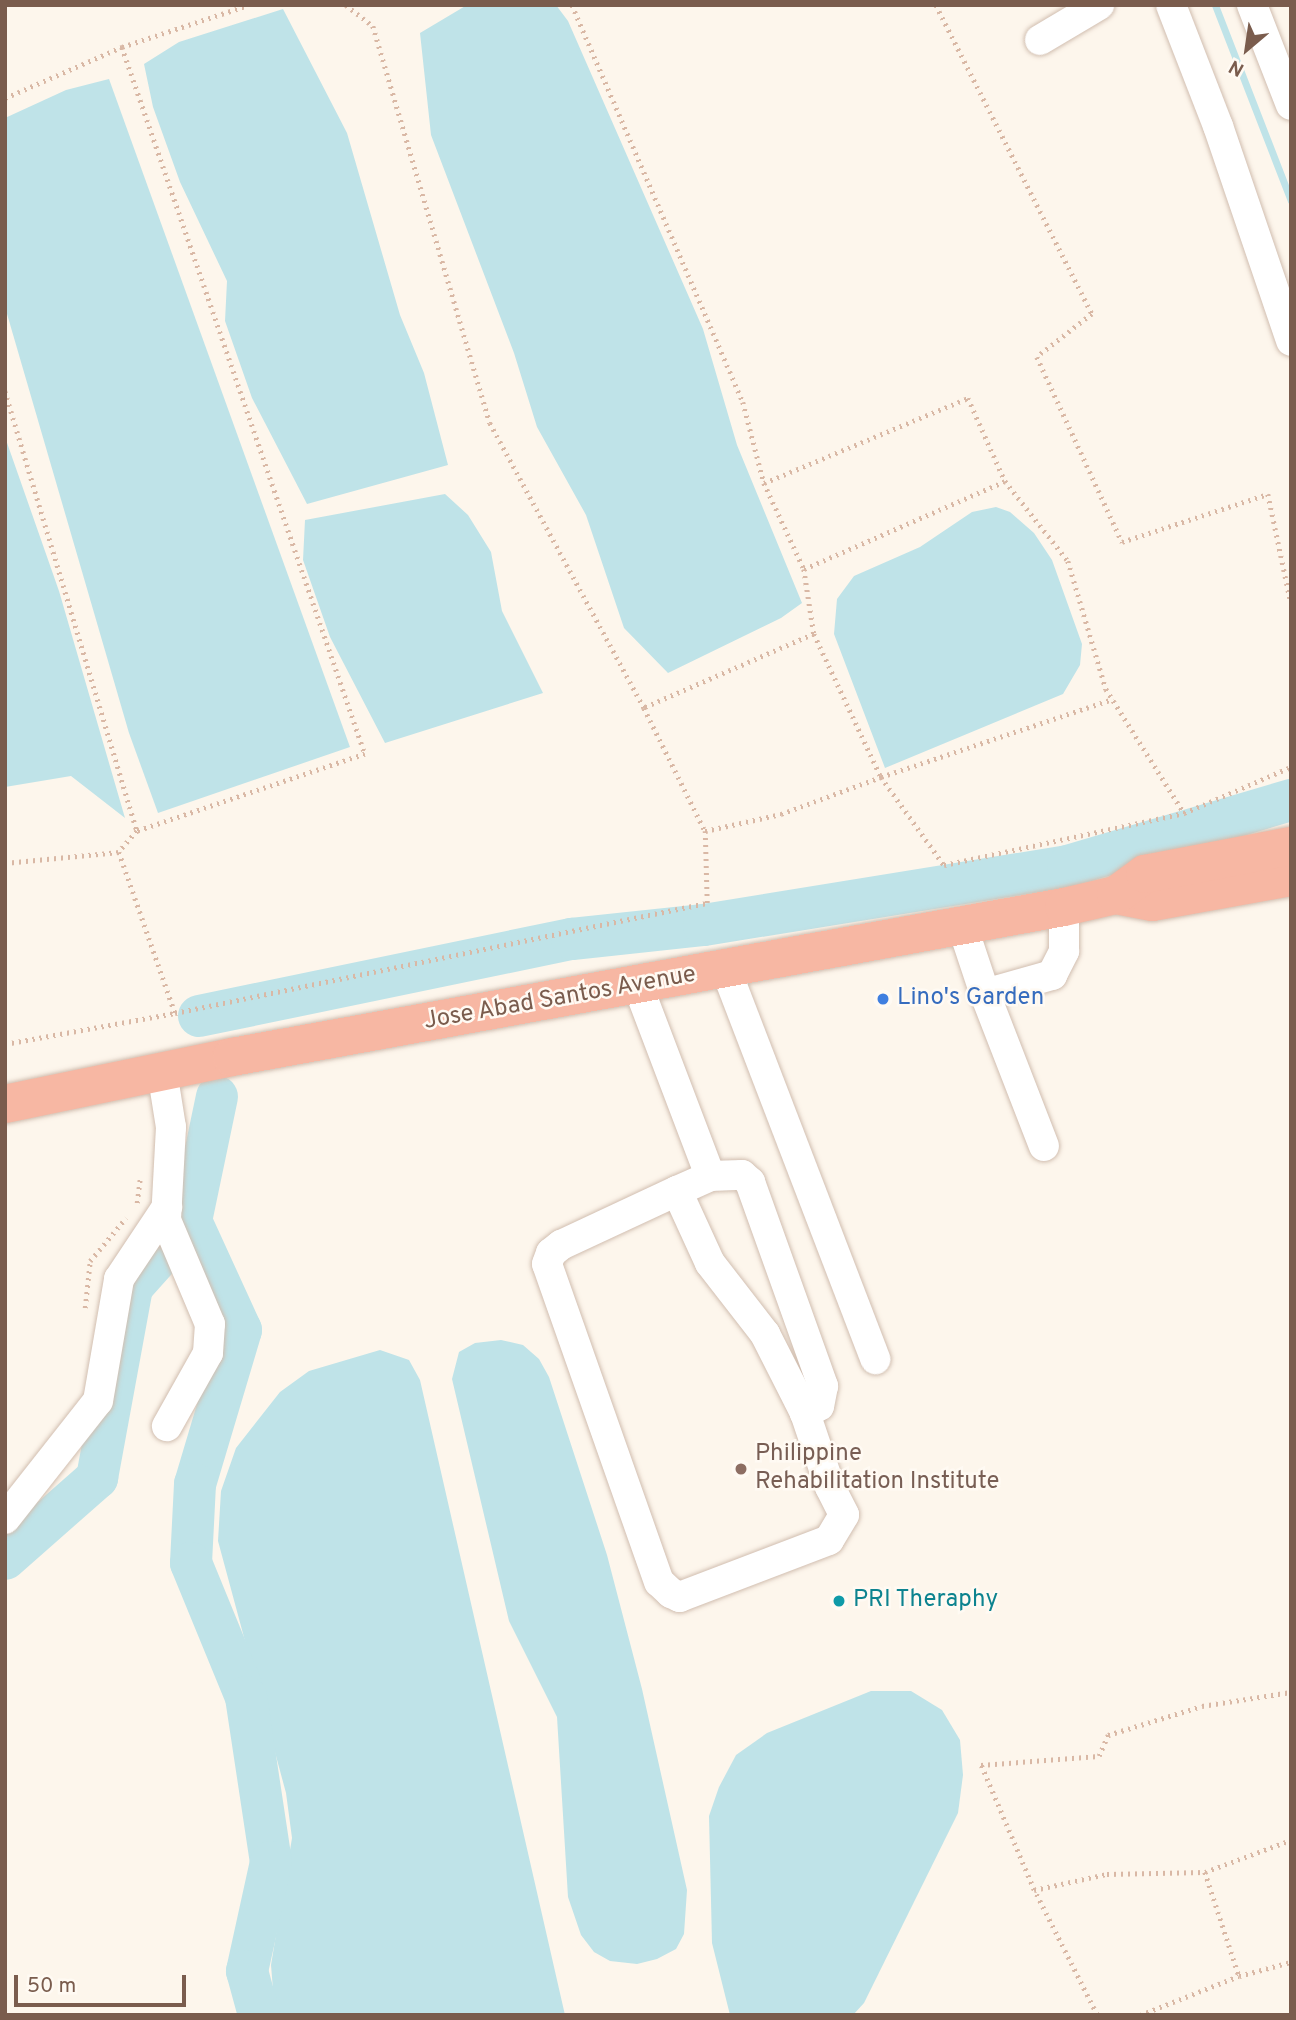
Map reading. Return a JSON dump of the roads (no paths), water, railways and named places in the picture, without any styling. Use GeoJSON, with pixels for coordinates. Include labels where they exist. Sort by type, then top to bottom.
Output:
{"type":"FeatureCollection","features":[{"type":"Feature","properties":{"kind":"highway","name":"Jose Abad Santos Avenue"},"geometry":{"type":"LineString","coordinates":[[1115,895],[1145,874],[1291,846]]}},
{"type":"Feature","properties":{"kind":"highway","name":"Jose Abad Santos Avenue"},"geometry":{"type":"LineString","coordinates":[[5,1104],[162,1071],[726,970],[1115,895],[1152,902],[1291,877]]}},
{"type":"Feature","properties":{"kind":"street"},"geometry":{"type":"LineString","coordinates":[[1040,40],[1099,5]]}},
{"type":"Feature","properties":{"kind":"street"},"geometry":{"type":"LineString","coordinates":[[1171,5],[1218,125],[1291,341]]}},
{"type":"Feature","properties":{"kind":"street"},"geometry":{"type":"LineString","coordinates":[[1252,5],[1291,106]]}},
{"type":"Feature","properties":{"kind":"street"},"geometry":{"type":"LineString","coordinates":[[985,994],[1052,975],[1064,951],[1063,906]]}},
{"type":"Feature","properties":{"kind":"street"},"geometry":{"type":"LineString","coordinates":[[962,925],[985,994],[1044,1146]]}},
{"type":"Feature","properties":{"kind":"street"},"geometry":{"type":"LineString","coordinates":[[726,970],[875,1359]]}},
{"type":"Feature","properties":{"kind":"street"},"geometry":{"type":"LineString","coordinates":[[638,986],[709,1176]]}},
{"type":"Feature","properties":{"kind":"street"},"geometry":{"type":"LineString","coordinates":[[162,1071],[172,1127],[166,1213],[210,1324],[208,1353],[167,1426]]}},
{"type":"Feature","properties":{"kind":"street"},"geometry":{"type":"LineString","coordinates":[[677,1191],[710,1263],[765,1334],[805,1413],[830,1487],[844,1515],[838,1530],[829,1540],[680,1597],[671,1593],[659,1582],[547,1264],[561,1245],[709,1176],[742,1175],[750,1182],[822,1386],[819,1406],[805,1413]]}},
{"type":"Feature","properties":{"kind":"street"},"geometry":{"type":"LineString","coordinates":[[5,1518],[98,1401],[119,1279],[166,1213]]}},
{"type":"Feature","properties":{"kind":"water"},"geometry":{"type":"Polygon","coordinates":[[[467,5],[556,5],[568,21],[703,329],[737,445],[802,603],[781,618],[668,673],[624,628],[586,515],[537,427],[514,353],[431,135],[420,33],[467,5]]]}},
{"type":"Feature","properties":{"kind":"water"},"geometry":{"type":"Polygon","coordinates":[[[283,9],[347,133],[400,315],[424,373],[448,465],[307,504],[252,398],[225,321],[227,281],[180,182],[153,107],[144,64],[179,42],[283,9]]]}},
{"type":"Feature","properties":{"kind":"water"},"geometry":{"type":"Polygon","coordinates":[[[109,79],[350,747],[158,813],[129,733],[5,307],[5,118],[66,90],[109,79]]]}},
{"type":"Feature","properties":{"kind":"water"},"geometry":{"type":"Polygon","coordinates":[[[5,437],[59,591],[125,818],[71,776],[5,787],[5,437]]]}},
{"type":"Feature","properties":{"kind":"water"},"geometry":{"type":"Polygon","coordinates":[[[445,494],[468,515],[491,552],[502,611],[543,693],[385,743],[330,637],[303,560],[305,520],[445,494]]]}},
{"type":"Feature","properties":{"kind":"water"},"geometry":{"type":"Polygon","coordinates":[[[996,507],[1010,512],[1034,533],[1052,560],[1082,644],[1080,665],[1063,694],[885,768],[834,634],[837,599],[854,576],[920,547],[972,512],[996,507]]]}},
{"type":"Feature","properties":{"kind":"water"},"geometry":{"type":"Polygon","coordinates":[[[501,1340],[523,1345],[539,1359],[549,1377],[607,1555],[642,1689],[687,1890],[684,1934],[676,1949],[657,1959],[637,1964],[610,1961],[594,1952],[581,1935],[568,1897],[557,1717],[509,1621],[452,1379],[459,1352],[475,1343],[501,1340]]]}},
{"type":"Feature","properties":{"kind":"water"},"geometry":{"type":"Polygon","coordinates":[[[380,1350],[409,1360],[420,1380],[565,2015],[275,2015],[271,1965],[292,1838],[286,1793],[218,1541],[221,1491],[236,1448],[280,1392],[309,1371],[380,1350]]]}},
{"type":"Feature","properties":{"kind":"water"},"geometry":{"type":"Polygon","coordinates":[[[871,1691],[911,1691],[942,1710],[960,1740],[963,1775],[958,1813],[864,2003],[853,2015],[730,2015],[712,1943],[709,1816],[719,1787],[736,1755],[767,1733],[871,1691]]]}},
{"type":"Feature","properties":{"kind":"waterway"},"geometry":{"type":"LineString","coordinates":[[1215,5],[1291,201]]}},
{"type":"Feature","properties":{"kind":"waterway"},"geometry":{"type":"LineString","coordinates":[[199,1016],[572,939],[704,925],[1068,866],[1291,800]]}},
{"type":"Feature","properties":{"kind":"waterway"},"geometry":{"type":"LineString","coordinates":[[5,1559],[97,1478],[132,1287],[191,1221],[217,1097]]}},
{"type":"Feature","properties":{"kind":"waterway"},"geometry":{"type":"LineString","coordinates":[[191,1221],[241,1330],[195,1484],[191,1563],[246,1697],[271,1862],[247,1971],[259,2015]]}},
{"type":"Feature","properties":{"kind":"place","name":"Lino's Garden"},"geometry":{"type":"Point","coordinates":[883,999]}},
{"type":"Feature","properties":{"kind":"place","name":"Philippine Rehabilitation Institute"},"geometry":{"type":"Point","coordinates":[741,1469]}},
{"type":"Feature","properties":{"kind":"place","name":"PRI Theraphy"},"geometry":{"type":"Point","coordinates":[839,1601]}}]}
